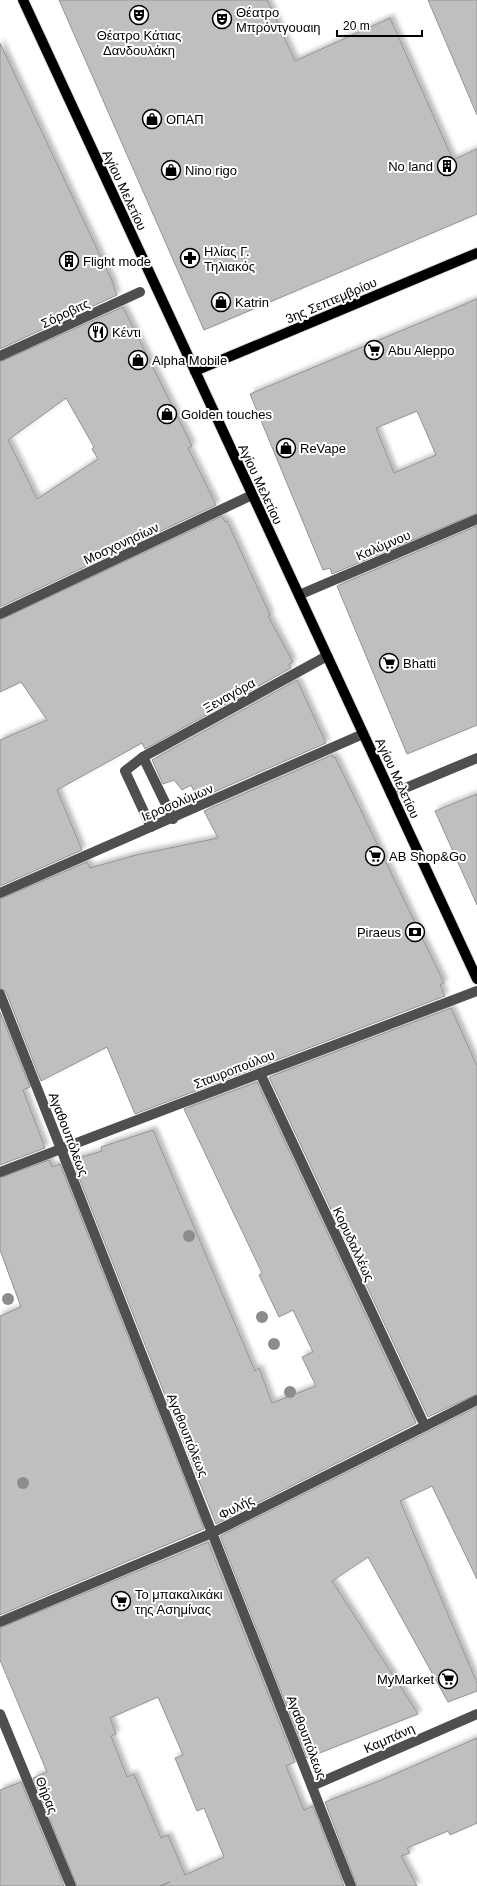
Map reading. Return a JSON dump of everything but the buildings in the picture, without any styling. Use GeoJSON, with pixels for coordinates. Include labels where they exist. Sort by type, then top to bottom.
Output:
{"type":"FeatureCollection","features":[{"type":"Feature","properties":{"kind":"main road","name":"Αγίου Μελετίου"},"geometry":{"type":"LineString","coordinates":[[23,0],[477,979]]}},
{"type":"Feature","properties":{"kind":"main road","name":"3ης Σεπτεμβρίου"},"geometry":{"type":"LineString","coordinates":[[195,371],[477,253]]}},
{"type":"Feature","properties":{"kind":"street","name":"Σόροβιτς"},"geometry":{"type":"LineString","coordinates":[[0,356],[140,292]]}},
{"type":"Feature","properties":{"kind":"street","name":"Μοσχονησίων"},"geometry":{"type":"LineString","coordinates":[[0,614],[252,495]]}},
{"type":"Feature","properties":{"kind":"street","name":"Καλύμνου"},"geometry":{"type":"LineString","coordinates":[[299,594],[477,519]]}},
{"type":"Feature","properties":{"kind":"street","name":"Ξεναγόρα"},"geometry":{"type":"LineString","coordinates":[[151,827],[125,771],[144,757],[327,656]]}},
{"type":"Feature","properties":{"kind":"street","name":"Ιεροσολύμων"},"geometry":{"type":"LineString","coordinates":[[0,893],[363,734]]}},
{"type":"Feature","properties":{"kind":"street"},"geometry":{"type":"LineString","coordinates":[[144,757],[173,818]]}},
{"type":"Feature","properties":{"kind":"street"},"geometry":{"type":"LineString","coordinates":[[391,794],[477,758]]}},
{"type":"Feature","properties":{"kind":"street","name":"Σταυροπούλου"},"geometry":{"type":"LineString","coordinates":[[0,1172],[477,991]]}},
{"type":"Feature","properties":{"kind":"street","name":"Αγαθουπόλεως"},"geometry":{"type":"LineString","coordinates":[[0,994],[351,1886]]}},
{"type":"Feature","properties":{"kind":"street","name":"Κορυδαλλέως"},"geometry":{"type":"LineString","coordinates":[[260,1073],[425,1426]]}},
{"type":"Feature","properties":{"kind":"street","name":"Φυλής"},"geometry":{"type":"LineString","coordinates":[[0,1622],[212,1533],[477,1400]]}},
{"type":"Feature","properties":{"kind":"street","name":"Θήρας"},"geometry":{"type":"LineString","coordinates":[[0,1714],[71,1886]]}},
{"type":"Feature","properties":{"kind":"street","name":"Καμπάνη"},"geometry":{"type":"LineString","coordinates":[[312,1786],[477,1714]]}},
{"type":"Feature","properties":{"kind":"place","name":"Θέατρο Κάτιας Δανδουλάκη"},"geometry":{"type":"Point","coordinates":[139,15]}},
{"type":"Feature","properties":{"kind":"place","name":"Θέατρο Μπρόντγουαιη"},"geometry":{"type":"Point","coordinates":[222,19]}},
{"type":"Feature","properties":{"kind":"place","name":"ΟΠΑΠ"},"geometry":{"type":"Point","coordinates":[152,119]}},
{"type":"Feature","properties":{"kind":"place","name":"No land"},"geometry":{"type":"Point","coordinates":[447,166]}},
{"type":"Feature","properties":{"kind":"place","name":"Nino rigo"},"geometry":{"type":"Point","coordinates":[171,170]}},
{"type":"Feature","properties":{"kind":"place","name":"Ηλίας Γ. Τηλιακός"},"geometry":{"type":"Point","coordinates":[190,258]}},
{"type":"Feature","properties":{"kind":"place","name":"Flight mode"},"geometry":{"type":"Point","coordinates":[69,261]}},
{"type":"Feature","properties":{"kind":"place","name":"Katrin"},"geometry":{"type":"Point","coordinates":[221,302]}},
{"type":"Feature","properties":{"kind":"place","name":"Κέντι"},"geometry":{"type":"Point","coordinates":[98,332]}},
{"type":"Feature","properties":{"kind":"place","name":"Abu Aleppo"},"geometry":{"type":"Point","coordinates":[374,350]}},
{"type":"Feature","properties":{"kind":"place","name":"Alpha Mobile"},"geometry":{"type":"Point","coordinates":[138,360]}},
{"type":"Feature","properties":{"kind":"place","name":"Golden touches"},"geometry":{"type":"Point","coordinates":[167,414]}},
{"type":"Feature","properties":{"kind":"place","name":"ReVape"},"geometry":{"type":"Point","coordinates":[286,448]}},
{"type":"Feature","properties":{"kind":"place","name":"Bhatti"},"geometry":{"type":"Point","coordinates":[389,663]}},
{"type":"Feature","properties":{"kind":"place","name":"ΑΒ Shop&Go"},"geometry":{"type":"Point","coordinates":[375,856]}},
{"type":"Feature","properties":{"kind":"place","name":"Piraeus"},"geometry":{"type":"Point","coordinates":[415,932]}},
{"type":"Feature","properties":{"kind":"place","name":"Το μπακαλικάκι της Ασημίνας"},"geometry":{"type":"Point","coordinates":[121,1601]}},
{"type":"Feature","properties":{"kind":"place","name":"MyMarket"},"geometry":{"type":"Point","coordinates":[448,1679]}}]}
